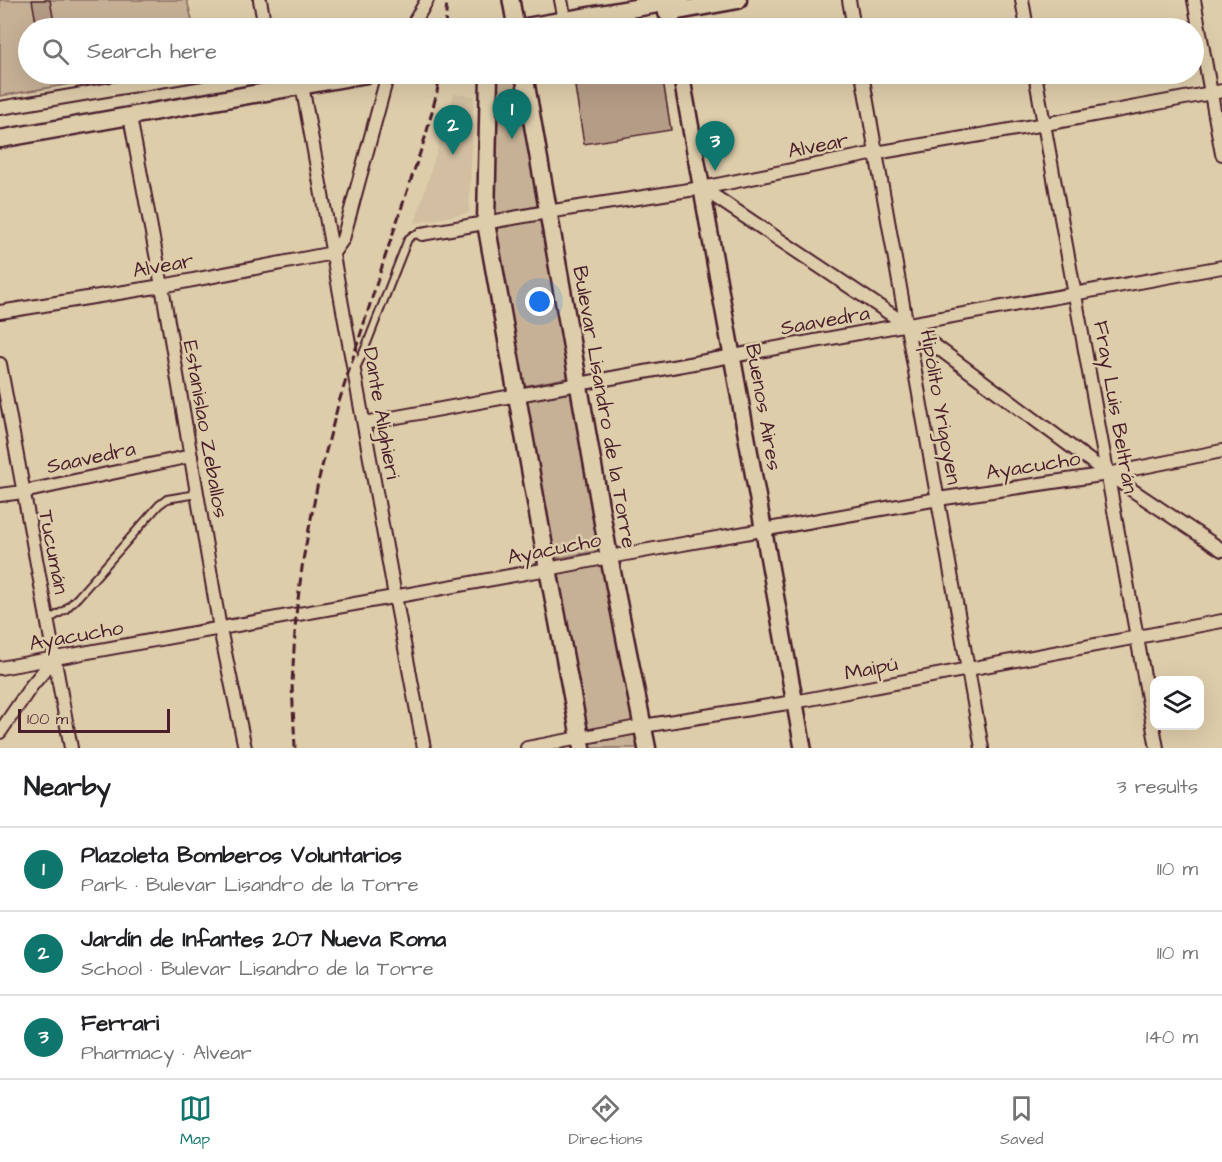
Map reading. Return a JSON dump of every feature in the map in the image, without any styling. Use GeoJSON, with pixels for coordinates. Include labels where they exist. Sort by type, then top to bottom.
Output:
{"type":"FeatureCollection","features":[{"type":"Feature","properties":{"kind":"main road"},"geometry":{"type":"LineString","coordinates":[[584,18],[738,0]]}},
{"type":"Feature","properties":{"kind":"main road"},"geometry":{"type":"LineString","coordinates":[[629,18],[672,9]]}},
{"type":"Feature","properties":{"kind":"main road"},"geometry":{"type":"LineString","coordinates":[[0,139],[130,117],[267,84]]}},
{"type":"Feature","properties":{"kind":"main road"},"geometry":{"type":"LineString","coordinates":[[294,84],[309,84]]}},
{"type":"Feature","properties":{"kind":"main road"},"geometry":{"type":"LineString","coordinates":[[489,84],[486,223],[581,743]]}},
{"type":"Feature","properties":{"kind":"main road","name":"Bulevar Lisandro de la Torre"},"geometry":{"type":"LineString","coordinates":[[526,84],[609,557],[646,748]]}},
{"type":"Feature","properties":{"kind":"street"},"geometry":{"type":"LineString","coordinates":[[260,0],[263,18]]}},
{"type":"Feature","properties":{"kind":"street"},"geometry":{"type":"LineString","coordinates":[[417,18],[427,0]]}},
{"type":"Feature","properties":{"kind":"street"},"geometry":{"type":"LineString","coordinates":[[511,0],[516,18]]}},
{"type":"Feature","properties":{"kind":"street"},"geometry":{"type":"LineString","coordinates":[[561,0],[565,18]]}},
{"type":"Feature","properties":{"kind":"street"},"geometry":{"type":"LineString","coordinates":[[849,0],[852,18]]}},
{"type":"Feature","properties":{"kind":"street"},"geometry":{"type":"LineString","coordinates":[[1022,0],[1025,18]]}},
{"type":"Feature","properties":{"kind":"street"},"geometry":{"type":"LineString","coordinates":[[1194,0],[1198,18]]}},
{"type":"Feature","properties":{"kind":"street"},"geometry":{"type":"LineString","coordinates":[[1204,42],[1216,92],[1222,154]]}},
{"type":"Feature","properties":{"kind":"street"},"geometry":{"type":"LineString","coordinates":[[0,108],[142,84]]}},
{"type":"Feature","properties":{"kind":"street"},"geometry":{"type":"LineString","coordinates":[[333,253],[343,239],[385,84]]}},
{"type":"Feature","properties":{"kind":"street","name":"Buenos Aires"},"geometry":{"type":"LineString","coordinates":[[683,84],[803,748]]}},
{"type":"Feature","properties":{"kind":"street","name":"Hipólito Yrigoyen"},"geometry":{"type":"LineString","coordinates":[[864,84],[982,748]]}},
{"type":"Feature","properties":{"kind":"street","name":"Fray Luis Beltrán"},"geometry":{"type":"LineString","coordinates":[[1037,84],[1157,748]]}},
{"type":"Feature","properties":{"kind":"street","name":"Dante Alighieri"},"geometry":{"type":"LineString","coordinates":[[303,85],[424,748]]}},
{"type":"Feature","properties":{"kind":"street","name":"Alvear"},"geometry":{"type":"LineString","coordinates":[[422,234],[702,188],[876,153],[1216,92]]}},
{"type":"Feature","properties":{"kind":"street","name":"Estanislao Zeballos"},"geometry":{"type":"LineString","coordinates":[[130,117],[162,286],[220,629],[245,748]]}},
{"type":"Feature","properties":{"kind":"street"},"geometry":{"type":"LineString","coordinates":[[702,188],[907,325],[1108,474],[1222,550]]}},
{"type":"Feature","properties":{"kind":"street","name":"Alvear"},"geometry":{"type":"LineString","coordinates":[[0,312],[162,286],[333,253]]}},
{"type":"Feature","properties":{"kind":"street","name":"Saavedra"},"geometry":{"type":"LineString","coordinates":[[364,423],[1222,267]]}},
{"type":"Feature","properties":{"kind":"street","name":"Tucumán"},"geometry":{"type":"LineString","coordinates":[[0,364],[71,748]]}},
{"type":"Feature","properties":{"kind":"street","name":"Ayacucho"},"geometry":{"type":"LineString","coordinates":[[0,668],[609,557],[938,500],[1108,474],[1222,451]]}},
{"type":"Feature","properties":{"kind":"street","name":"Saavedra"},"geometry":{"type":"LineString","coordinates":[[0,495],[191,456]]}},
{"type":"Feature","properties":{"kind":"street","name":"Maipú"},"geometry":{"type":"LineString","coordinates":[[527,748],[581,743],[643,726],[794,702],[1222,621]]}},
{"type":"Feature","properties":{"kind":"street"},"geometry":{"type":"LineString","coordinates":[[0,732],[32,685],[55,658]]}},
{"type":"Feature","properties":{"kind":"lane"},"geometry":{"type":"LineString","coordinates":[[354,371],[408,239],[413,235],[422,234]]}},
{"type":"Feature","properties":{"kind":"lane"},"geometry":{"type":"LineString","coordinates":[[48,620],[65,610],[78,597],[159,505],[167,499],[197,494]]}},
{"type":"Feature","properties":{"kind":"shaded area"},"geometry":{"type":"Polygon","coordinates":[[[0,0],[187,0],[192,18],[18,18],[18,84],[70,84],[0,96],[0,0]]]}},
{"type":"Feature","properties":{"kind":"shaded area"},"geometry":{"type":"Polygon","coordinates":[[[497,84],[519,84],[541,205],[494,215],[497,84]]]}},
{"type":"Feature","properties":{"kind":"shaded area"},"geometry":{"type":"Polygon","coordinates":[[[454,94],[474,96],[469,213],[415,223],[454,94]]]}},
{"type":"Feature","properties":{"kind":"shaded area"},"geometry":{"type":"Polygon","coordinates":[[[543,218],[572,377],[523,386],[494,228],[543,218]]]}},
{"type":"Feature","properties":{"kind":"shaded area"},"geometry":{"type":"Polygon","coordinates":[[[574,392],[603,550],[554,559],[524,401],[574,392]]]}},
{"type":"Feature","properties":{"kind":"shaded area"},"geometry":{"type":"Polygon","coordinates":[[[605,563],[635,722],[585,731],[556,573],[605,563]]]}},
{"type":"Feature","properties":{"kind":"shaded area"},"geometry":{"type":"Polygon","coordinates":[[[637,734],[639,748],[588,748],[587,744],[637,734]]]}},
{"type":"Feature","properties":{"kind":"building"},"geometry":{"type":"Polygon","coordinates":[[[32,0],[50,0],[53,18],[35,18],[32,0]]]}},
{"type":"Feature","properties":{"kind":"building"},"geometry":{"type":"Polygon","coordinates":[[[575,84],[664,84],[671,130],[584,144],[575,84]]]}},
{"type":"Feature","properties":{"kind":"railway"},"geometry":{"type":"LineString","coordinates":[[446,18],[447,0]]}},
{"type":"Feature","properties":{"kind":"railway"},"geometry":{"type":"LineString","coordinates":[[295,748],[292,684],[296,615],[303,560],[318,482],[338,405],[426,135],[438,84]]}},
{"type":"Feature","properties":{"kind":"place","name":"Plazoleta Bomberos Voluntarios"},"geometry":{"type":"Point","coordinates":[512,139]}},
{"type":"Feature","properties":{"kind":"place","name":"Jardín de Infantes 207 Nueva Roma"},"geometry":{"type":"Point","coordinates":[453,155]}},
{"type":"Feature","properties":{"kind":"place","name":"Ferrari"},"geometry":{"type":"Point","coordinates":[715,171]}}]}
